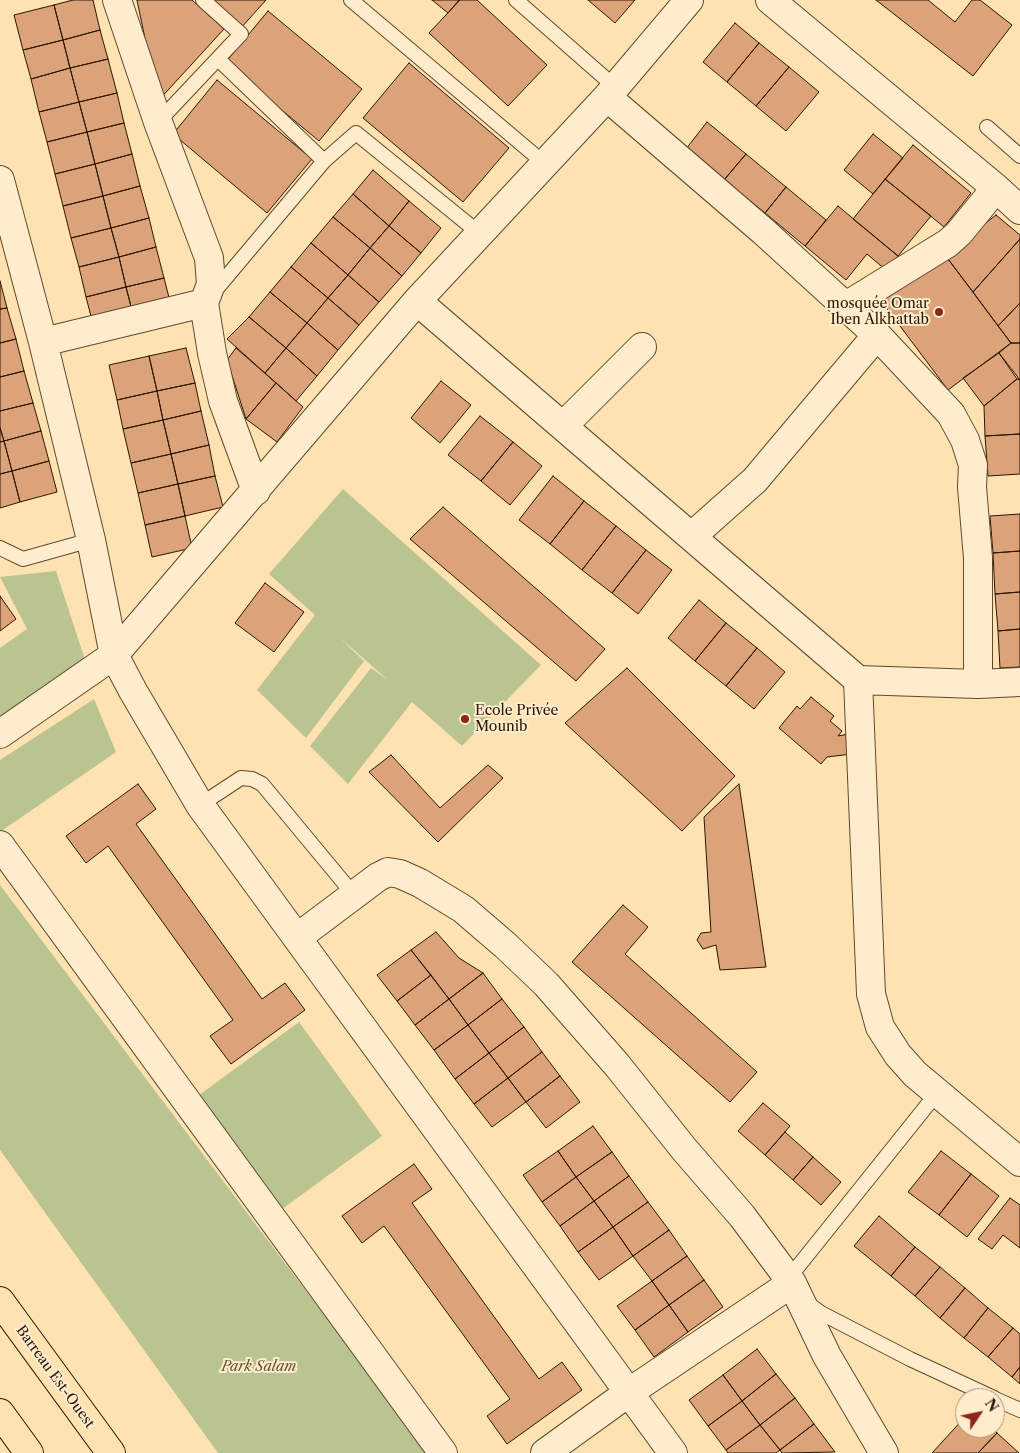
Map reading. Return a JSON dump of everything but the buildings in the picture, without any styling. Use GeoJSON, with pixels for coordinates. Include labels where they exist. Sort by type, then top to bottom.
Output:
{"type":"FeatureCollection","features":[{"type":"Feature","properties":{"kind":"main road","name":"Barreau Est-Ouest"},"geometry":{"type":"LineString","coordinates":[[0,1301],[111,1453]]}},
{"type":"Feature","properties":{"kind":"main road"},"geometry":{"type":"LineString","coordinates":[[0,1413],[29,1453]]}},
{"type":"Feature","properties":{"kind":"street"},"geometry":{"type":"LineString","coordinates":[[117,0],[158,122],[209,258],[211,284],[204,303],[212,353],[223,402],[256,491]]}},
{"type":"Feature","properties":{"kind":"street"},"geometry":{"type":"LineString","coordinates":[[0,734],[114,655],[417,301],[611,91],[688,0]]}},
{"type":"Feature","properties":{"kind":"street"},"geometry":{"type":"LineString","coordinates":[[770,0],[1020,210]]}},
{"type":"Feature","properties":{"kind":"street"},"geometry":{"type":"LineString","coordinates":[[611,91],[877,335],[951,414],[965,440],[973,464],[972,488],[978,558],[978,684]]}},
{"type":"Feature","properties":{"kind":"street"},"geometry":{"type":"LineString","coordinates":[[0,180],[43,342],[90,540],[114,655],[200,805],[673,1453]]}},
{"type":"Feature","properties":{"kind":"street"},"geometry":{"type":"LineString","coordinates":[[846,306],[948,243],[959,233],[996,188]]}},
{"type":"Feature","properties":{"kind":"street"},"geometry":{"type":"LineString","coordinates":[[417,301],[858,680],[1020,686]]}},
{"type":"Feature","properties":{"kind":"street"},"geometry":{"type":"LineString","coordinates":[[43,342],[204,303]]}},
{"type":"Feature","properties":{"kind":"street"},"geometry":{"type":"LineString","coordinates":[[692,536],[755,480],[877,335]]}},
{"type":"Feature","properties":{"kind":"street"},"geometry":{"type":"LineString","coordinates":[[563,426],[642,347]]}},
{"type":"Feature","properties":{"kind":"street"},"geometry":{"type":"LineString","coordinates":[[858,680],[871,994],[880,1027],[898,1055],[937,1092],[1020,1162]]}},
{"type":"Feature","properties":{"kind":"street"},"geometry":{"type":"LineString","coordinates":[[0,845],[20,876],[443,1453]]}},
{"type":"Feature","properties":{"kind":"street"},"geometry":{"type":"LineString","coordinates":[[298,937],[388,872],[400,874],[420,882],[463,909],[505,945],[546,984],[617,1065],[684,1149],[742,1216],[793,1286],[827,1356],[884,1453]]}},
{"type":"Feature","properties":{"kind":"street"},"geometry":{"type":"LineString","coordinates":[[545,1453],[628,1392],[793,1286]]}},
{"type":"Feature","properties":{"kind":"lane"},"geometry":{"type":"LineString","coordinates":[[158,122],[219,60],[241,34],[203,0]]}},
{"type":"Feature","properties":{"kind":"lane"},"geometry":{"type":"LineString","coordinates":[[351,0],[544,163]]}},
{"type":"Feature","properties":{"kind":"lane"},"geometry":{"type":"LineString","coordinates":[[516,0],[611,91]]}},
{"type":"Feature","properties":{"kind":"lane"},"geometry":{"type":"LineString","coordinates":[[219,60],[324,160]]}},
{"type":"Feature","properties":{"kind":"lane"},"geometry":{"type":"LineString","coordinates":[[987,127],[1020,156]]}},
{"type":"Feature","properties":{"kind":"lane"},"geometry":{"type":"LineString","coordinates":[[204,303],[324,160],[356,133],[479,233]]}},
{"type":"Feature","properties":{"kind":"lane"},"geometry":{"type":"LineString","coordinates":[[0,548],[23,559],[90,540]]}},
{"type":"Feature","properties":{"kind":"lane"},"geometry":{"type":"LineString","coordinates":[[200,805],[241,778],[252,779],[262,784],[354,895]]}},
{"type":"Feature","properties":{"kind":"lane"},"geometry":{"type":"LineString","coordinates":[[937,1092],[793,1286],[829,1317],[910,1359],[972,1388]]}},
{"type":"Feature","properties":{"kind":"lane"},"geometry":{"type":"LineString","coordinates":[[1005,1403],[1020,1410]]}},
{"type":"Feature","properties":{"kind":"green space"},"geometry":{"type":"Polygon","coordinates":[[[343,489],[541,665],[462,746],[412,702],[348,784],[310,746],[371,668],[388,680],[338,636],[364,661],[306,738],[257,690],[315,615],[269,574],[343,489]]]}},
{"type":"Feature","properties":{"kind":"green space"},"geometry":{"type":"Polygon","coordinates":[[[56,571],[85,660],[0,720],[0,648],[27,629],[0,577],[56,571]]]}},
{"type":"Feature","properties":{"kind":"green space"},"geometry":{"type":"Polygon","coordinates":[[[94,699],[116,752],[0,832],[0,760],[94,699]]]}},
{"type":"Feature","properties":{"kind":"green space","name":"Park Salam"},"geometry":{"type":"Polygon","coordinates":[[[0,885],[428,1453],[218,1453],[0,1150],[0,885]]]}},
{"type":"Feature","properties":{"kind":"green space"},"geometry":{"type":"Polygon","coordinates":[[[299,1022],[382,1136],[278,1212],[195,1098],[299,1022]]]}},
{"type":"Feature","properties":{"kind":"place","name":"mosquée Omar Iben Alkhattab"},"geometry":{"type":"Point","coordinates":[939,312]}},
{"type":"Feature","properties":{"kind":"place","name":"Ecole Privée Mounib"},"geometry":{"type":"Point","coordinates":[465,719]}}]}
